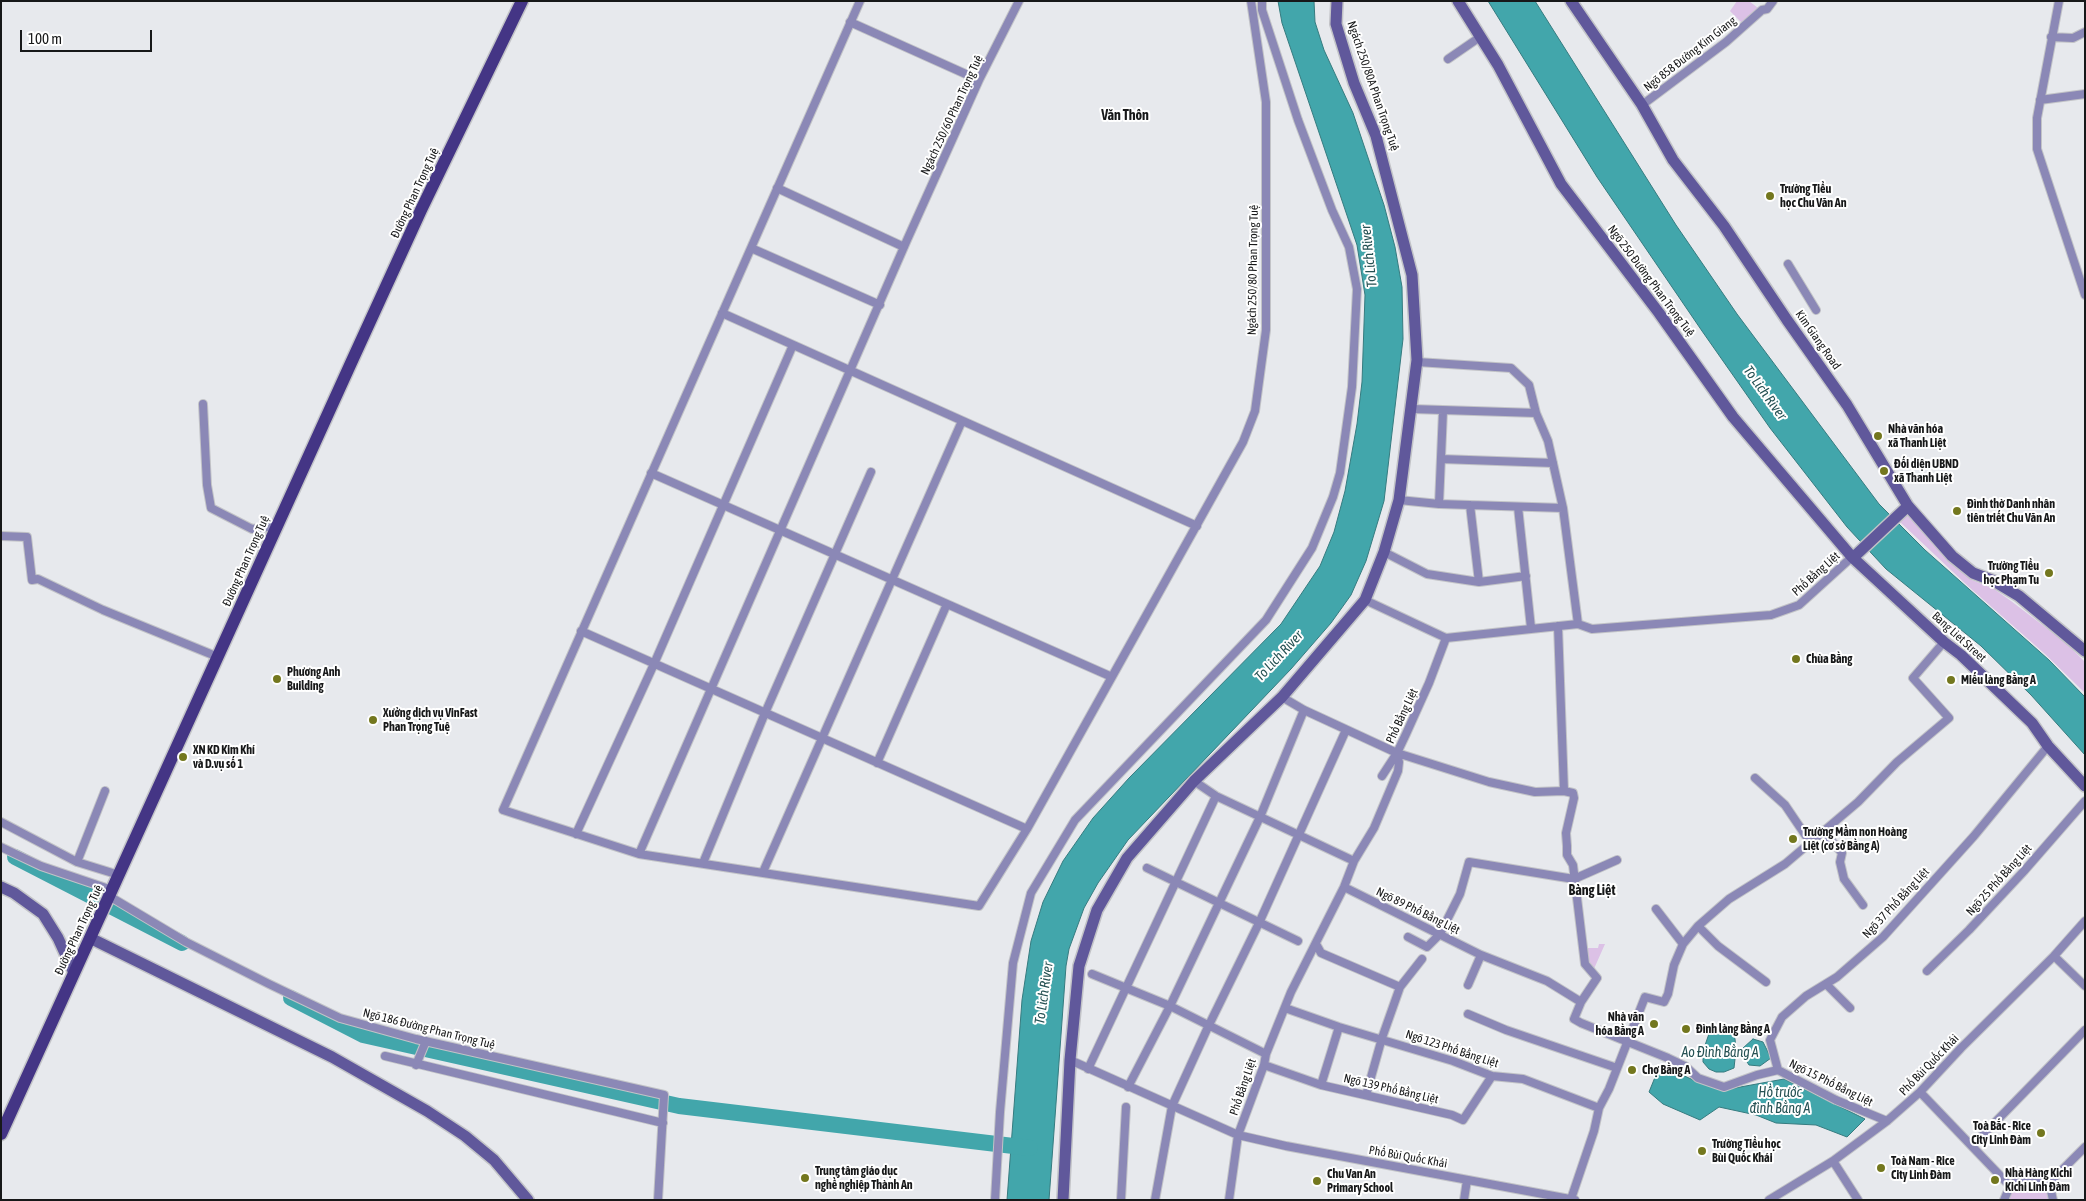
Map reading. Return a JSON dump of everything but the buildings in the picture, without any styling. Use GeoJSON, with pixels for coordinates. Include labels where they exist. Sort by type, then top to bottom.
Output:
{"type":"FeatureCollection","features":[{"type":"Feature","properties":{"kind":"main road","name":"Đường Phan Trọng Tuệ"},"geometry":{"type":"LineString","coordinates":[[1,1134],[421,210],[522,1]]}},
{"type":"Feature","properties":{"kind":"street"},"geometry":{"type":"LineString","coordinates":[[860,1],[503,810],[639,854],[762,872],[962,421]]}},
{"type":"Feature","properties":{"kind":"street","name":"Ngách 250/60 Phan Trọng Tuệ"},"geometry":{"type":"LineString","coordinates":[[639,854],[979,80],[1019,1]]}},
{"type":"Feature","properties":{"kind":"street","name":"Ngách 250/80 Phan Trọng Tuệ"},"geometry":{"type":"LineString","coordinates":[[762,872],[979,906],[1027,829],[1243,442],[1255,411],[1266,330],[1266,102],[1251,1]]}},
{"type":"Feature","properties":{"kind":"street"},"geometry":{"type":"LineString","coordinates":[[995,1200],[1000,1112],[1013,963],[1031,893],[1075,820],[1266,620],[1312,548],[1334,497],[1340,473],[1352,387],[1357,289],[1349,247],[1332,210],[1298,120],[1262,10],[1262,1]]}},
{"type":"Feature","properties":{"kind":"street","name":"Ngách 250/80A Phan Trọng Tuệ"},"geometry":{"type":"LineString","coordinates":[[1063,1200],[1070,1060],[1079,966],[1097,910],[1127,858],[1194,781],[1282,697],[1365,600],[1384,552],[1399,500],[1417,362],[1412,274],[1376,136],[1354,83],[1336,24],[1337,1]]}},
{"type":"Feature","properties":{"kind":"street","name":"Ngõ 250 Đường Phan Trọng Tuệ"},"geometry":{"type":"LineString","coordinates":[[1458,1],[1498,65],[1561,184],[1659,313],[1733,417],[1854,555]]}},
{"type":"Feature","properties":{"kind":"street","name":"Kim Giang Road"},"geometry":{"type":"LineString","coordinates":[[1571,1],[1642,105],[1673,160],[1724,226],[1847,405],[1905,508],[1952,556],[1974,573],[1994,581],[2019,596],[2085,651]]}},
{"type":"Feature","properties":{"kind":"street","name":"Ngõ 858 Đường Kim Giang"},"geometry":{"type":"LineString","coordinates":[[1642,105],[1726,42],[1762,10],[1767,9],[1773,1]]}},
{"type":"Feature","properties":{"kind":"street"},"geometry":{"type":"LineString","coordinates":[[2059,1],[2037,118],[2037,149],[2082,274],[2085,296]]}},
{"type":"Feature","properties":{"kind":"street"},"geometry":{"type":"LineString","coordinates":[[850,22],[979,80]]}},
{"type":"Feature","properties":{"kind":"street"},"geometry":{"type":"LineString","coordinates":[[2051,37],[2073,38],[2085,32]]}},
{"type":"Feature","properties":{"kind":"street"},"geometry":{"type":"LineString","coordinates":[[1448,59],[1480,37]]}},
{"type":"Feature","properties":{"kind":"street"},"geometry":{"type":"LineString","coordinates":[[2040,100],[2085,94]]}},
{"type":"Feature","properties":{"kind":"street"},"geometry":{"type":"LineString","coordinates":[[777,188],[906,244]]}},
{"type":"Feature","properties":{"kind":"street"},"geometry":{"type":"LineString","coordinates":[[751,248],[880,305]]}},
{"type":"Feature","properties":{"kind":"street"},"geometry":{"type":"LineString","coordinates":[[1788,264],[1816,310]]}},
{"type":"Feature","properties":{"kind":"street"},"geometry":{"type":"LineString","coordinates":[[722,314],[852,370],[1196,526]]}},
{"type":"Feature","properties":{"kind":"street"},"geometry":{"type":"LineString","coordinates":[[576,834],[654,664],[793,345]]}},
{"type":"Feature","properties":{"kind":"street"},"geometry":{"type":"LineString","coordinates":[[1417,362],[1511,368],[1529,385],[1536,413],[1548,441],[1553,463],[1562,508],[1578,624]]}},
{"type":"Feature","properties":{"kind":"street"},"geometry":{"type":"LineString","coordinates":[[203,404],[207,485],[212,508],[252,529],[277,526]]}},
{"type":"Feature","properties":{"kind":"street"},"geometry":{"type":"LineString","coordinates":[[1412,409],[1536,413]]}},
{"type":"Feature","properties":{"kind":"street"},"geometry":{"type":"LineString","coordinates":[[1439,504],[1443,411]]}},
{"type":"Feature","properties":{"kind":"street"},"geometry":{"type":"LineString","coordinates":[[1441,459],[1553,463]]}},
{"type":"Feature","properties":{"kind":"street"},"geometry":{"type":"LineString","coordinates":[[651,472],[1112,677]]}},
{"type":"Feature","properties":{"kind":"street"},"geometry":{"type":"LineString","coordinates":[[703,863],[765,713],[871,472]]}},
{"type":"Feature","properties":{"kind":"street"},"geometry":{"type":"LineString","coordinates":[[1399,500],[1439,504],[1562,508]]}},
{"type":"Feature","properties":{"kind":"street"},"geometry":{"type":"LineString","coordinates":[[1470,505],[1479,582]]}},
{"type":"Feature","properties":{"kind":"street"},"geometry":{"type":"LineString","coordinates":[[1518,507],[1531,628]]}},
{"type":"Feature","properties":{"kind":"street"},"geometry":{"type":"LineString","coordinates":[[1854,555],[1905,508]]}},
{"type":"Feature","properties":{"kind":"street"},"geometry":{"type":"LineString","coordinates":[[1,536],[27,537],[32,580],[38,579],[103,610],[218,658]]}},
{"type":"Feature","properties":{"kind":"street"},"geometry":{"type":"LineString","coordinates":[[1384,552],[1427,574],[1479,582],[1526,576]]}},
{"type":"Feature","properties":{"kind":"street","name":"Phố Bằng Liệt"},"geometry":{"type":"LineString","coordinates":[[1229,1200],[1238,1135],[1264,1065],[1266,1054],[1285,1008],[1344,887],[1354,861],[1374,828],[1398,771],[1397,753],[1429,683],[1446,638],[1578,624],[1592,629],[1778,613],[1799,605],[1854,555]]}},
{"type":"Feature","properties":{"kind":"street","name":"Bang Liet Street"},"geometry":{"type":"LineString","coordinates":[[1854,555],[2032,724],[2048,746],[2085,786]]}},
{"type":"Feature","properties":{"kind":"street"},"geometry":{"type":"LineString","coordinates":[[1365,600],[1446,638]]}},
{"type":"Feature","properties":{"kind":"street"},"geometry":{"type":"LineString","coordinates":[[878,763],[947,604]]}},
{"type":"Feature","properties":{"kind":"street"},"geometry":{"type":"LineString","coordinates":[[1558,626],[1564,791]]}},
{"type":"Feature","properties":{"kind":"street"},"geometry":{"type":"LineString","coordinates":[[581,631],[1027,829]]}},
{"type":"Feature","properties":{"kind":"street"},"geometry":{"type":"LineString","coordinates":[[1573,1199],[1594,1131],[1599,1108],[1628,1042],[1645,997],[1664,1002],[1668,994],[1674,964],[1683,944],[1698,926],[1729,899],[1785,864],[1824,832],[1858,802],[1901,759],[1949,718],[1914,678],[1944,642]]}},
{"type":"Feature","properties":{"kind":"street"},"geometry":{"type":"LineString","coordinates":[[1282,697],[1304,710],[1397,753],[1489,782],[1535,792],[1564,791],[1573,794],[1574,798],[1566,833],[1567,855],[1572,865],[1581,922],[1585,964],[1597,978],[1581,1002],[1574,1019],[1581,1024],[1628,1042]]}},
{"type":"Feature","properties":{"kind":"street"},"geometry":{"type":"LineString","coordinates":[[1128,1087],[1170,1006],[1260,817],[1304,710]]}},
{"type":"Feature","properties":{"kind":"street"},"geometry":{"type":"LineString","coordinates":[[1155,1200],[1172,1106],[1259,923],[1346,730]]}},
{"type":"Feature","properties":{"kind":"street","name":"Ngõ 37 Phố Bằng Liệt"},"geometry":{"type":"LineString","coordinates":[[1778,1070],[1770,1040],[1782,1018],[1806,996],[1837,977],[1883,937],[1974,836],[2048,746]]}},
{"type":"Feature","properties":{"kind":"street"},"geometry":{"type":"LineString","coordinates":[[1382,776],[1397,753]]}},
{"type":"Feature","properties":{"kind":"street"},"geometry":{"type":"LineString","coordinates":[[1755,778],[1785,805],[1810,842]]}},
{"type":"Feature","properties":{"kind":"street"},"geometry":{"type":"LineString","coordinates":[[1194,781],[1216,796],[1354,861]]}},
{"type":"Feature","properties":{"kind":"street"},"geometry":{"type":"LineString","coordinates":[[77,862],[105,792]]}},
{"type":"Feature","properties":{"kind":"street"},"geometry":{"type":"LineString","coordinates":[[1088,1069],[1177,884],[1216,796]]}},
{"type":"Feature","properties":{"kind":"street","name":"Ngõ 25 Phố Bằng Liệt"},"geometry":{"type":"LineString","coordinates":[[1927,972],[1969,930],[2085,801]]}},
{"type":"Feature","properties":{"kind":"street"},"geometry":{"type":"LineString","coordinates":[[1,822],[77,862],[119,876]]}},
{"type":"Feature","properties":{"kind":"street"},"geometry":{"type":"LineString","coordinates":[[1824,832],[1842,853],[1840,862],[1844,879],[1863,905]]}},
{"type":"Feature","properties":{"kind":"street","name":"Ngõ 186 Đường Phan Trọng Tuệ"},"geometry":{"type":"LineString","coordinates":[[1,847],[110,895],[186,942],[340,1018],[423,1046],[664,1094],[658,1200]]}},
{"type":"Feature","properties":{"kind":"street"},"geometry":{"type":"LineString","coordinates":[[1408,936],[1427,947],[1440,934],[1460,894],[1469,862],[1574,879],[1617,860]]}},
{"type":"Feature","properties":{"kind":"street"},"geometry":{"type":"LineString","coordinates":[[1147,868],[1298,942]]}},
{"type":"Feature","properties":{"kind":"street"},"geometry":{"type":"LineString","coordinates":[[1,887],[14,893],[43,914],[58,938],[74,973]]}},
{"type":"Feature","properties":{"kind":"street","name":"Ngõ 89 Phố Bằng Liệt"},"geometry":{"type":"LineString","coordinates":[[1344,887],[1481,955],[1547,981],[1581,1002]]}},
{"type":"Feature","properties":{"kind":"street"},"geometry":{"type":"LineString","coordinates":[[1656,910],[1683,944]]}},
{"type":"Feature","properties":{"kind":"street","name":"Phố Bùi Quốc Khái"},"geometry":{"type":"LineString","coordinates":[[1769,1200],[1834,1160],[1887,1121],[1920,1092],[1961,1048],[2054,956],[2085,920]]}},
{"type":"Feature","properties":{"kind":"street"},"geometry":{"type":"LineString","coordinates":[[1698,926],[1718,946],[1766,982]]}},
{"type":"Feature","properties":{"kind":"street"},"geometry":{"type":"LineString","coordinates":[[90,938],[332,1057],[427,1111],[465,1136],[494,1160],[528,1200]]}},
{"type":"Feature","properties":{"kind":"street"},"geometry":{"type":"LineString","coordinates":[[1316,944],[1321,953],[1400,987]]}},
{"type":"Feature","properties":{"kind":"street"},"geometry":{"type":"LineString","coordinates":[[1468,985],[1481,955]]}},
{"type":"Feature","properties":{"kind":"street"},"geometry":{"type":"LineString","coordinates":[[2054,956],[2085,986]]}},
{"type":"Feature","properties":{"kind":"street"},"geometry":{"type":"LineString","coordinates":[[1366,1095],[1382,1038],[1400,987],[1422,959]]}},
{"type":"Feature","properties":{"kind":"street"},"geometry":{"type":"LineString","coordinates":[[1092,974],[1170,1006],[1208,1027],[1266,1054]]}},
{"type":"Feature","properties":{"kind":"street"},"geometry":{"type":"LineString","coordinates":[[1826,984],[1850,1008]]}},
{"type":"Feature","properties":{"kind":"street","name":"Ngõ 123 Phố Bằng Liệt"},"geometry":{"type":"LineString","coordinates":[[1285,1008],[1339,1027],[1382,1038],[1453,1061],[1492,1076],[1522,1079],[1599,1108]]}},
{"type":"Feature","properties":{"kind":"street"},"geometry":{"type":"LineString","coordinates":[[1468,1014],[1506,1030],[1617,1068]]}},
{"type":"Feature","properties":{"kind":"street"},"geometry":{"type":"LineString","coordinates":[[1322,1085],[1339,1027]]}},
{"type":"Feature","properties":{"kind":"street"},"geometry":{"type":"LineString","coordinates":[[1972,1146],[2085,1030]]}},
{"type":"Feature","properties":{"kind":"street","name":"Ngõ 15 Phố Bằng Liệt"},"geometry":{"type":"LineString","coordinates":[[1628,1042],[1686,1066],[1698,1078],[1724,1086],[1778,1070],[1836,1100],[1887,1121]]}},
{"type":"Feature","properties":{"kind":"street"},"geometry":{"type":"LineString","coordinates":[[416,1065],[423,1046]]}},
{"type":"Feature","properties":{"kind":"street"},"geometry":{"type":"LineString","coordinates":[[385,1056],[663,1123]]}},
{"type":"Feature","properties":{"kind":"street","name":"Phố Bùi Quốc Khái"},"geometry":{"type":"LineString","coordinates":[[1070,1060],[1238,1135],[1573,1199]]}},
{"type":"Feature","properties":{"kind":"street","name":"Ngõ 139 Phố Bằng Liệt"},"geometry":{"type":"LineString","coordinates":[[1264,1065],[1322,1085],[1452,1115],[1463,1120],[1492,1076]]}},
{"type":"Feature","properties":{"kind":"street"},"geometry":{"type":"LineString","coordinates":[[1920,1092],[2010,1186]]}},
{"type":"Feature","properties":{"kind":"street"},"geometry":{"type":"LineString","coordinates":[[1121,1200],[1126,1107]]}},
{"type":"Feature","properties":{"kind":"street"},"geometry":{"type":"LineString","coordinates":[[2047,1185],[2085,1147]]}},
{"type":"Feature","properties":{"kind":"street"},"geometry":{"type":"LineString","coordinates":[[1834,1160],[1858,1200]]}},
{"type":"Feature","properties":{"kind":"street"},"geometry":{"type":"LineString","coordinates":[[2004,1200],[2010,1186],[2015,1181],[2028,1176],[2042,1180],[2051,1191],[2053,1200]]}},
{"type":"Feature","properties":{"kind":"street"},"geometry":{"type":"LineString","coordinates":[[1464,1200],[1467,1180]]}},
{"type":"Feature","properties":{"kind":"shaded area"},"geometry":{"type":"Polygon","coordinates":[[[1737,1],[1749,1],[1758,8],[1742,23],[1730,11],[1737,1]]]}},
{"type":"Feature","properties":{"kind":"shaded area"},"geometry":{"type":"Polygon","coordinates":[[[1907,513],[1929,539],[1972,580],[1994,589],[2011,601],[2066,643],[2085,662],[2085,693],[1900,522],[1907,513]]]}},
{"type":"Feature","properties":{"kind":"shaded area"},"geometry":{"type":"Polygon","coordinates":[[[1599,944],[1605,944],[1593,971],[1591,971],[1586,948],[1598,948],[1599,944]]]}},
{"type":"Feature","properties":{"kind":"shaded area"},"geometry":{"type":"Polygon","coordinates":[[[2042,1180],[2053,1200],[2004,1200],[2015,1181],[2042,1180]]]}},
{"type":"Feature","properties":{"kind":"water","name":"To Lich River"},"geometry":{"type":"Polygon","coordinates":[[[1278,1],[1314,1],[1315,22],[1324,50],[1353,113],[1384,205],[1395,247],[1402,287],[1403,339],[1384,501],[1366,561],[1351,595],[1331,623],[1291,669],[1128,840],[1098,883],[1084,908],[1069,949],[1066,966],[1049,1200],[1007,1200],[1022,1000],[1031,941],[1043,902],[1063,861],[1093,818],[1129,778],[1281,624],[1320,566],[1334,532],[1345,491],[1357,424],[1362,382],[1365,295],[1357,245],[1282,23],[1278,1]]]}},
{"type":"Feature","properties":{"kind":"water","name":"To Lich River"},"geometry":{"type":"Polygon","coordinates":[[[1488,1],[1535,1],[1676,225],[1737,314],[1879,504],[1925,550],[2049,660],[2085,697],[2085,755],[2031,695],[1981,646],[1886,569],[1847,527],[1770,428],[1702,331],[1597,177],[1488,1]]]}},
{"type":"Feature","properties":{"kind":"water","name":"Ao Đình Bằng A"},"geometry":{"type":"Polygon","coordinates":[[[1711,1028],[1720,1028],[1733,1034],[1736,1050],[1734,1068],[1724,1072],[1716,1072],[1709,1069],[1703,1062],[1703,1051],[1711,1028]]]}},
{"type":"Feature","properties":{"kind":"water"},"geometry":{"type":"Polygon","coordinates":[[[1753,1039],[1763,1042],[1771,1058],[1760,1066],[1749,1065],[1742,1054],[1743,1048],[1753,1039]]]}},
{"type":"Feature","properties":{"kind":"water","name":"Hồ trước đình Bằng A"},"geometry":{"type":"Polygon","coordinates":[[[1660,1065],[1700,1083],[1724,1090],[1784,1079],[1865,1119],[1847,1137],[1816,1125],[1776,1123],[1756,1115],[1719,1107],[1700,1120],[1663,1104],[1649,1092],[1660,1065]]]}},
{"type":"Feature","properties":{"kind":"waterway"},"geometry":{"type":"LineString","coordinates":[[15,857],[182,943]]}},
{"type":"Feature","properties":{"kind":"waterway"},"geometry":{"type":"LineString","coordinates":[[291,998],[363,1035],[679,1106],[1030,1148]]}},
{"type":"Feature","properties":{"kind":"place","name":"Trường Tiểu học Chu Văn An"},"geometry":{"type":"Point","coordinates":[1770,196]}},
{"type":"Feature","properties":{"kind":"place","name":"Nhà văn hóa xã Thanh Liệt"},"geometry":{"type":"Point","coordinates":[1878,436]}},
{"type":"Feature","properties":{"kind":"place","name":"Đối diện UBND xã Thanh Liệt"},"geometry":{"type":"Point","coordinates":[1884,471]}},
{"type":"Feature","properties":{"kind":"place","name":"Đình thờ Danh nhân tiên triết Chu Văn An"},"geometry":{"type":"Point","coordinates":[1957,511]}},
{"type":"Feature","properties":{"kind":"place","name":"Trường Tiểu học Phạm Tu"},"geometry":{"type":"Point","coordinates":[2049,573]}},
{"type":"Feature","properties":{"kind":"place","name":"Chùa Bằng"},"geometry":{"type":"Point","coordinates":[1796,659]}},
{"type":"Feature","properties":{"kind":"place","name":"Phương Anh Building"},"geometry":{"type":"Point","coordinates":[277,679]}},
{"type":"Feature","properties":{"kind":"place","name":"Miếu làng Bằng A"},"geometry":{"type":"Point","coordinates":[1951,680]}},
{"type":"Feature","properties":{"kind":"place","name":"Xưởng dịch vụ VinFast Phan Trọng Tuệ"},"geometry":{"type":"Point","coordinates":[373,720]}},
{"type":"Feature","properties":{"kind":"place","name":"XN KD Kim Khí và D.vụ số 1"},"geometry":{"type":"Point","coordinates":[183,757]}},
{"type":"Feature","properties":{"kind":"place","name":"Trường Mầm non Hoàng Liệt (cơ sở Bằng A)"},"geometry":{"type":"Point","coordinates":[1793,839]}},
{"type":"Feature","properties":{"kind":"place","name":"Nhà văn hóa Bằng A"},"geometry":{"type":"Point","coordinates":[1654,1024]}},
{"type":"Feature","properties":{"kind":"place","name":"Đình làng Bằng A"},"geometry":{"type":"Point","coordinates":[1686,1029]}},
{"type":"Feature","properties":{"kind":"place","name":"Chợ Bằng A"},"geometry":{"type":"Point","coordinates":[1632,1070]}},
{"type":"Feature","properties":{"kind":"place","name":"Toà Bắc - Rice City Linh Đàm"},"geometry":{"type":"Point","coordinates":[2041,1133]}},
{"type":"Feature","properties":{"kind":"place","name":"Trường Tiểu học Bùi Quốc Khái"},"geometry":{"type":"Point","coordinates":[1702,1151]}},
{"type":"Feature","properties":{"kind":"place","name":"Toà Nam - Rice City Linh Đàm"},"geometry":{"type":"Point","coordinates":[1881,1168]}},
{"type":"Feature","properties":{"kind":"place","name":"Trung tâm giáo dục nghề nghiệp Thành An"},"geometry":{"type":"Point","coordinates":[805,1178]}},
{"type":"Feature","properties":{"kind":"place","name":"Nhà Hàng Kichi Kichi Linh Đàm"},"geometry":{"type":"Point","coordinates":[1995,1180]}},
{"type":"Feature","properties":{"kind":"place","name":"Chu Van An Primary School"},"geometry":{"type":"Point","coordinates":[1317,1181]}},
{"type":"Feature","properties":{"kind":"district","name":"Văn Thôn"},"geometry":{"type":"Point","coordinates":[1125,116]}},
{"type":"Feature","properties":{"kind":"district","name":"Bàng Liệt"},"geometry":{"type":"Point","coordinates":[1592,891]}}]}
